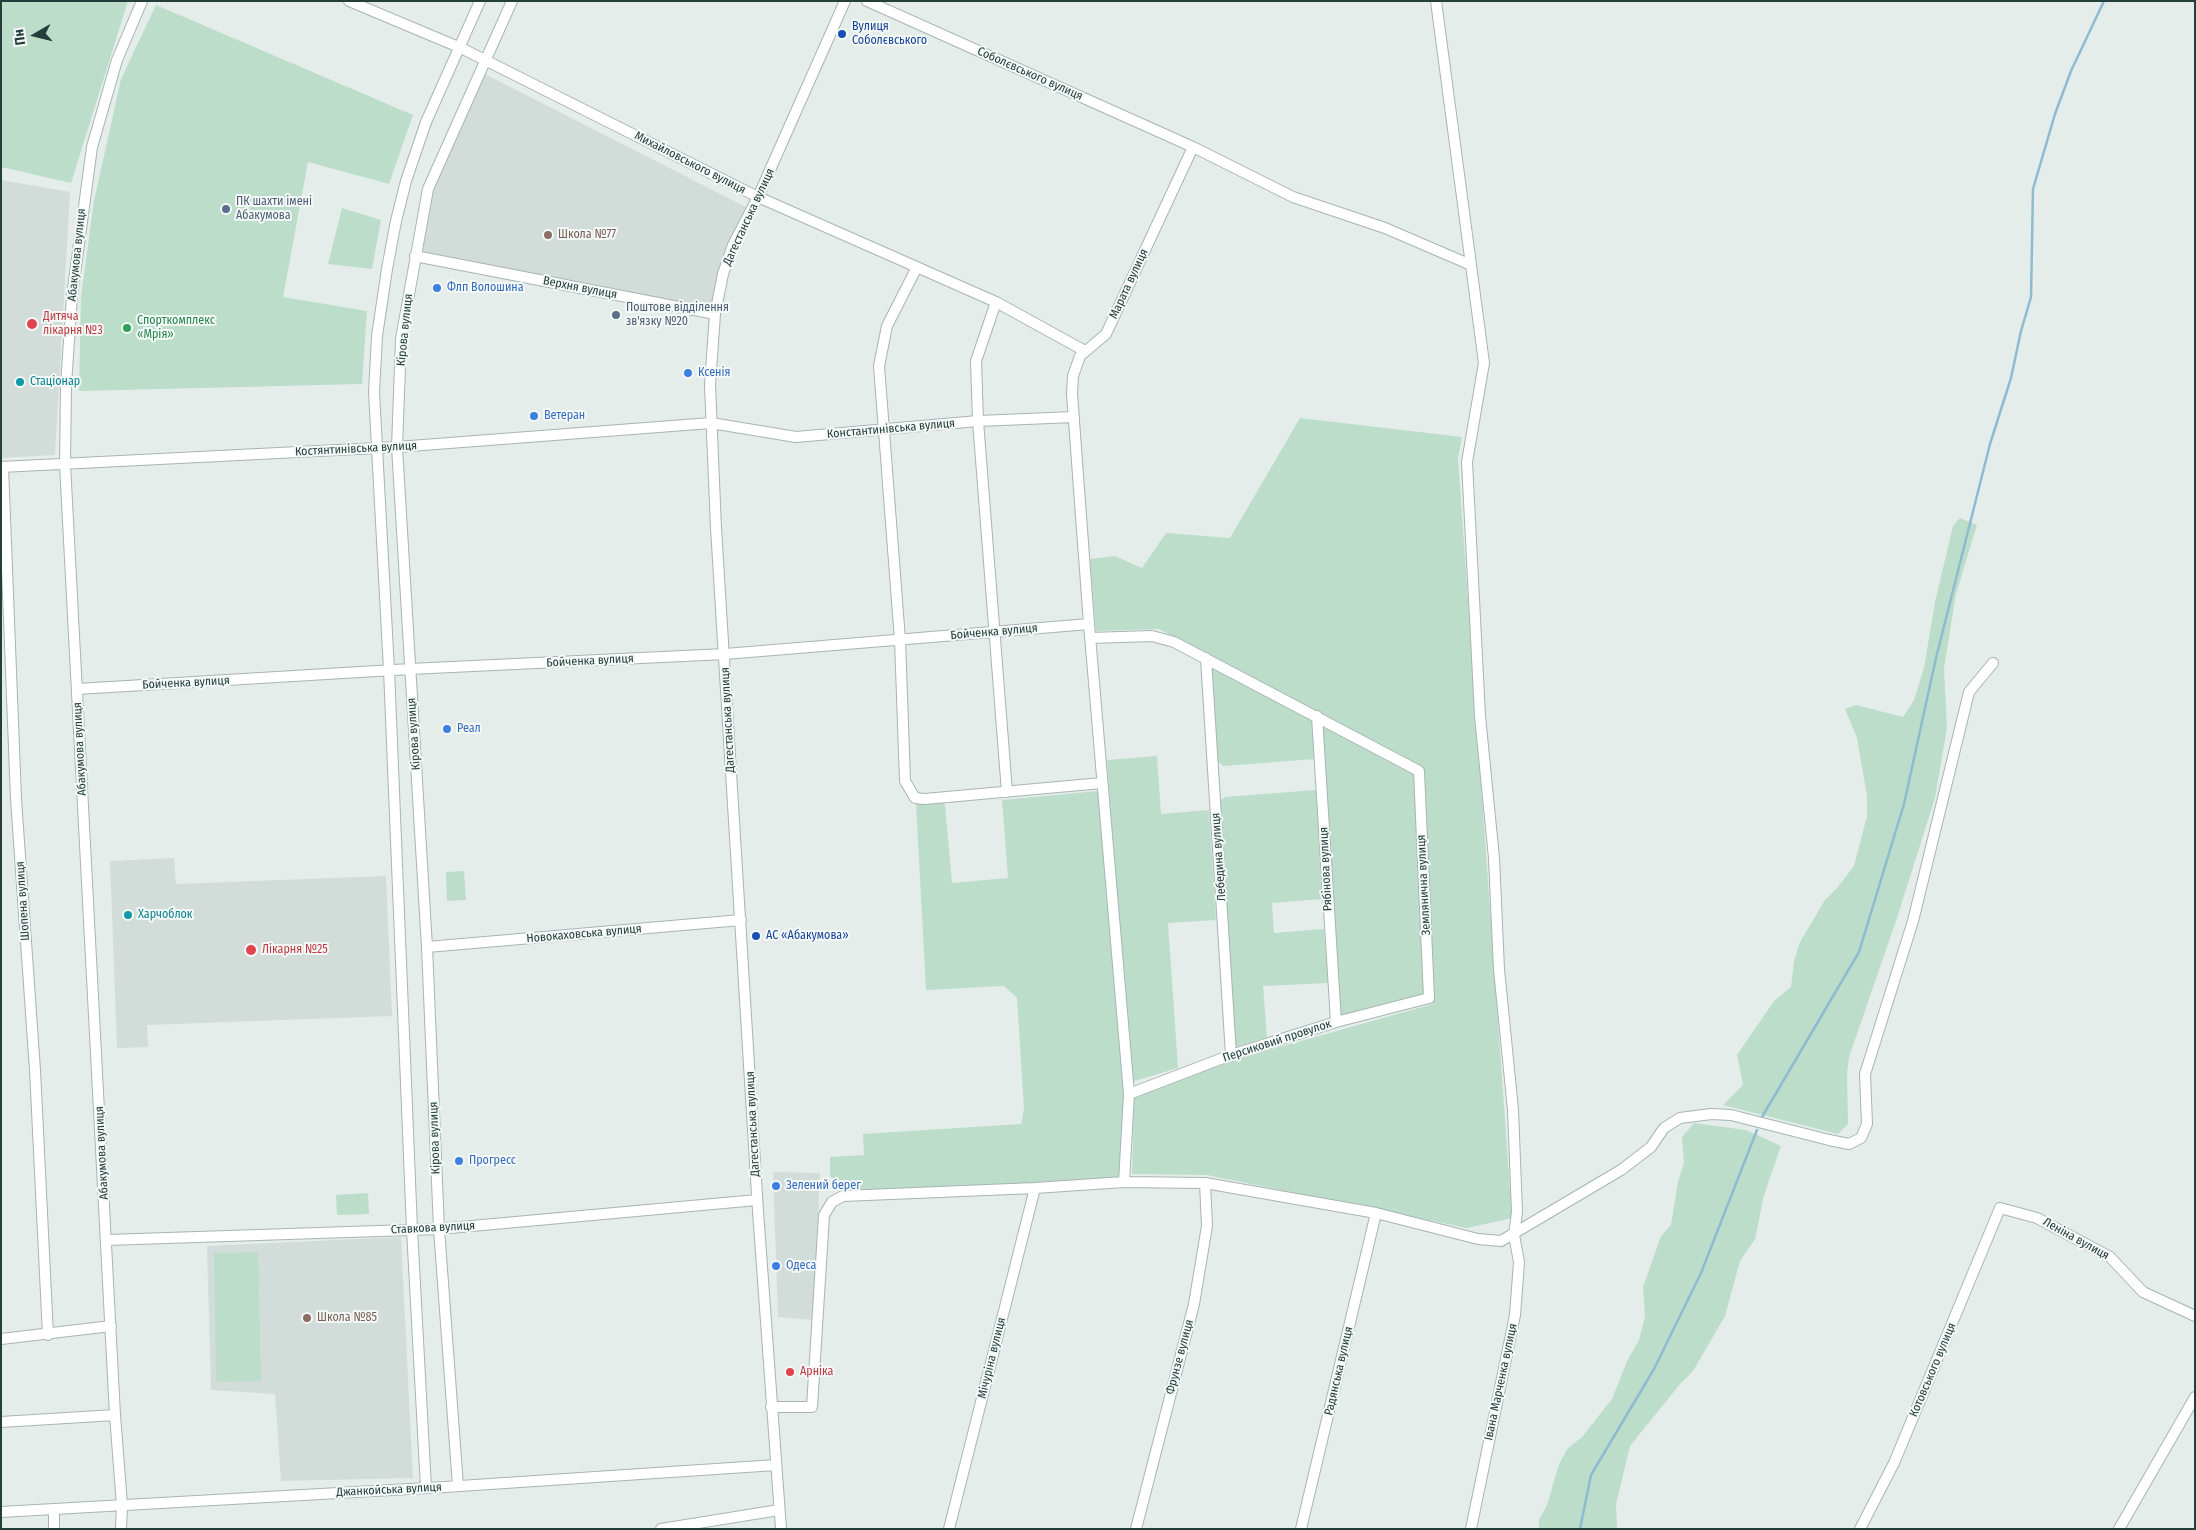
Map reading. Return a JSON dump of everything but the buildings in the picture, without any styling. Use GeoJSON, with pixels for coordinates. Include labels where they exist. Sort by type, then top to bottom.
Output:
{"type":"FeatureCollection","features":[{"type":"Feature","properties":{"kind":"street","name":"Абакумова вулиця"},"geometry":{"type":"LineString","coordinates":[[121,1529],[122,1506],[115,1415],[65,464],[66,385],[72,296],[92,147],[117,60],[142,1]]}},
{"type":"Feature","properties":{"kind":"street","name":"Михайловського вулиця"},"geometry":{"type":"LineString","coordinates":[[350,1],[461,48],[758,197],[996,302],[1085,351]]}},
{"type":"Feature","properties":{"kind":"street","name":"Кірова вулиця"},"geometry":{"type":"LineString","coordinates":[[426,1488],[412,1229],[389,670],[374,392],[377,336],[396,221],[406,181],[426,122],[461,48],[480,1]]}},
{"type":"Feature","properties":{"kind":"street","name":"Кірова вулиця"},"geometry":{"type":"LineString","coordinates":[[458,1486],[439,1229],[427,947],[397,447],[402,339],[414,256],[428,189],[512,1]]}},
{"type":"Feature","properties":{"kind":"street","name":"Дагестанська вулиця"},"geometry":{"type":"LineString","coordinates":[[781,1529],[757,1200],[710,423],[710,385],[715,314],[723,274],[733,245],[758,197],[845,1]]}},
{"type":"Feature","properties":{"kind":"street","name":"Соболєвського вулиця"},"geometry":{"type":"LineString","coordinates":[[868,1],[1193,148],[1293,197],[1385,228],[1471,265]]}},
{"type":"Feature","properties":{"kind":"street","name":"Івана Марченка вулиця"},"geometry":{"type":"LineString","coordinates":[[1436,1],[1484,363],[1467,462],[1480,716],[1494,858],[1499,969],[1513,1110],[1517,1212],[1514,1235],[1519,1262],[1515,1316],[1471,1529]]}},
{"type":"Feature","properties":{"kind":"street","name":"Марата вулиця"},"geometry":{"type":"LineString","coordinates":[[1089,624],[1074,417],[1073,376],[1080,356],[1106,334],[1193,148]]}},
{"type":"Feature","properties":{"kind":"street","name":"Верхня вулиця"},"geometry":{"type":"LineString","coordinates":[[414,256],[715,314]]}},
{"type":"Feature","properties":{"kind":"street"},"geometry":{"type":"LineString","coordinates":[[917,267],[887,326],[879,366],[900,640],[905,781],[909,791],[915,798],[924,799],[1102,782]]}},
{"type":"Feature","properties":{"kind":"street"},"geometry":{"type":"LineString","coordinates":[[996,302],[976,361],[978,421],[996,632],[1007,792]]}},
{"type":"Feature","properties":{"kind":"street","name":"Константинівська вулиця"},"geometry":{"type":"LineString","coordinates":[[710,423],[796,437],[978,421],[1074,417]]}},
{"type":"Feature","properties":{"kind":"street","name":"Костянтинівська вулиця"},"geometry":{"type":"LineString","coordinates":[[2,467],[397,447],[710,423]]}},
{"type":"Feature","properties":{"kind":"street","name":"Шопена вулиця"},"geometry":{"type":"LineString","coordinates":[[2,467],[16,799],[34,1070],[48,1334]]}},
{"type":"Feature","properties":{"kind":"street"},"geometry":{"type":"LineString","coordinates":[[1089,624],[1129,1094],[1124,1182]]}},
{"type":"Feature","properties":{"kind":"street","name":"Бойченка вулиця"},"geometry":{"type":"LineString","coordinates":[[77,689],[389,670],[725,654],[1089,624]]}},
{"type":"Feature","properties":{"kind":"street"},"geometry":{"type":"LineString","coordinates":[[1090,638],[1152,636],[1174,642],[1317,716]]}},
{"type":"Feature","properties":{"kind":"street","name":"Лебедина вулиця"},"geometry":{"type":"LineString","coordinates":[[1206,658],[1231,1055]]}},
{"type":"Feature","properties":{"kind":"street"},"geometry":{"type":"LineString","coordinates":[[771,1407],[812,1407],[824,1215],[832,1202],[843,1196],[1035,1188],[1124,1182],[1205,1183],[1376,1213],[1478,1239],[1501,1241],[1514,1235],[1532,1220],[1621,1170],[1651,1147],[1664,1128],[1680,1118],[1710,1114],[1731,1115],[1850,1144],[1861,1138],[1867,1124],[1865,1074],[1913,921],[1968,692],[1993,663]]}},
{"type":"Feature","properties":{"kind":"street","name":"Землянична вулиця"},"geometry":{"type":"LineString","coordinates":[[1317,716],[1418,771],[1429,998]]}},
{"type":"Feature","properties":{"kind":"street","name":"Рябінова вулиця"},"geometry":{"type":"LineString","coordinates":[[1317,716],[1336,1022]]}},
{"type":"Feature","properties":{"kind":"street","name":"Новокаховська вулиця"},"geometry":{"type":"LineString","coordinates":[[427,947],[741,920]]}},
{"type":"Feature","properties":{"kind":"street","name":"Персиковий провулок"},"geometry":{"type":"LineString","coordinates":[[1129,1094],[1231,1055],[1336,1022],[1429,998]]}},
{"type":"Feature","properties":{"kind":"street","name":"Фрунзе вулиця"},"geometry":{"type":"LineString","coordinates":[[1136,1529],[1194,1304],[1207,1226],[1205,1183]]}},
{"type":"Feature","properties":{"kind":"street","name":"Мічуріна вулиця"},"geometry":{"type":"LineString","coordinates":[[950,1529],[1035,1188]]}},
{"type":"Feature","properties":{"kind":"street","name":"Ставкова вулиця"},"geometry":{"type":"LineString","coordinates":[[107,1240],[439,1229],[757,1200]]}},
{"type":"Feature","properties":{"kind":"street","name":"Леніна вулиця"},"geometry":{"type":"LineString","coordinates":[[2000,1208],[2037,1218],[2110,1256],[2143,1292],[2195,1316]]}},
{"type":"Feature","properties":{"kind":"street","name":"Котовського вулиця"},"geometry":{"type":"LineString","coordinates":[[1860,1529],[1894,1463],[2000,1208]]}},
{"type":"Feature","properties":{"kind":"street","name":"Радянська вулиця"},"geometry":{"type":"LineString","coordinates":[[1302,1529],[1376,1213]]}},
{"type":"Feature","properties":{"kind":"street"},"geometry":{"type":"LineString","coordinates":[[1,1339],[111,1326]]}},
{"type":"Feature","properties":{"kind":"street"},"geometry":{"type":"LineString","coordinates":[[2119,1529],[2195,1397]]}},
{"type":"Feature","properties":{"kind":"street"},"geometry":{"type":"LineString","coordinates":[[1,1422],[115,1415]]}},
{"type":"Feature","properties":{"kind":"street","name":"Джанкойська вулиця"},"geometry":{"type":"LineString","coordinates":[[1,1512],[426,1488],[776,1465]]}},
{"type":"Feature","properties":{"kind":"street"},"geometry":{"type":"LineString","coordinates":[[54,1509],[54,1528]]}},
{"type":"Feature","properties":{"kind":"street"},"geometry":{"type":"LineString","coordinates":[[661,1529],[779,1510]]}},
{"type":"Feature","properties":{"kind":"shaded area"},"geometry":{"type":"Polygon","coordinates":[[[483,73],[746,207],[723,256],[713,309],[420,252],[432,191],[483,73]]]}},
{"type":"Feature","properties":{"kind":"shaded area","name":"Дитяча лікарня №3"},"geometry":{"type":"Polygon","coordinates":[[[1,180],[70,192],[55,455],[1,458],[1,180]]]}},
{"type":"Feature","properties":{"kind":"shaded area","name":"Лікарня №25"},"geometry":{"type":"Polygon","coordinates":[[[174,858],[176,884],[386,876],[392,1016],[147,1025],[148,1047],[117,1048],[110,861],[174,858]]]}},
{"type":"Feature","properties":{"kind":"shaded area"},"geometry":{"type":"Polygon","coordinates":[[[773,1172],[820,1173],[813,1320],[778,1317],[773,1172]]]}},
{"type":"Feature","properties":{"kind":"shaded area","name":"Школа №85"},"geometry":{"type":"Polygon","coordinates":[[[401,1237],[413,1478],[281,1481],[275,1394],[211,1390],[207,1246],[401,1237]]]}},
{"type":"Feature","properties":{"kind":"green space"},"geometry":{"type":"Polygon","coordinates":[[[1,1],[128,1],[71,183],[1,167],[1,1]]]}},
{"type":"Feature","properties":{"kind":"green space"},"geometry":{"type":"Polygon","coordinates":[[[156,5],[413,115],[389,184],[308,162],[283,297],[367,311],[362,384],[79,391],[81,297],[94,201],[121,79],[156,5]]]}},
{"type":"Feature","properties":{"kind":"green space"},"geometry":{"type":"Polygon","coordinates":[[[342,208],[381,220],[372,269],[328,264],[342,208]]]}},
{"type":"Feature","properties":{"kind":"green space"},"geometry":{"type":"Polygon","coordinates":[[[1300,418],[1462,437],[1458,459],[1512,1218],[1467,1228],[1207,1175],[1132,1174],[1134,1098],[1233,1060],[1433,1004],[1424,769],[1159,629],[1096,631],[1090,559],[1115,556],[1142,568],[1166,533],[1230,538],[1300,418]]]}},
{"type":"Feature","properties":{"kind":"green space"},"geometry":{"type":"Polygon","coordinates":[[[1960,518],[1977,525],[1956,594],[1944,668],[1947,728],[1935,798],[1897,918],[1849,1057],[1847,1073],[1848,1124],[1838,1134],[1723,1105],[1743,1085],[1737,1055],[1774,1001],[1791,987],[1794,961],[1800,942],[1825,900],[1854,866],[1867,816],[1867,796],[1857,738],[1845,709],[1856,705],[1903,717],[1914,700],[1924,668],[1935,602],[1953,526],[1960,518]]]}},
{"type":"Feature","properties":{"kind":"green space"},"geometry":{"type":"Polygon","coordinates":[[[1211,664],[1312,715],[1315,759],[1223,766],[1217,761],[1211,664]]]}},
{"type":"Feature","properties":{"kind":"green space"},"geometry":{"type":"Polygon","coordinates":[[[1321,720],[1414,772],[1425,996],[1339,1017],[1321,720]]]}},
{"type":"Feature","properties":{"kind":"green space"},"geometry":{"type":"Polygon","coordinates":[[[1157,756],[1161,814],[1209,810],[1216,920],[1168,923],[1178,1068],[1135,1081],[1130,1076],[1107,760],[1157,756]]]}},
{"type":"Feature","properties":{"kind":"green space"},"geometry":{"type":"Polygon","coordinates":[[[1316,790],[1323,899],[1272,903],[1274,933],[1324,929],[1328,983],[1263,986],[1267,1037],[1235,1047],[1219,801],[1225,797],[1316,790]]]}},
{"type":"Feature","properties":{"kind":"green space"},"geometry":{"type":"Polygon","coordinates":[[[1098,791],[1125,1089],[1121,1178],[846,1193],[830,1176],[830,1157],[864,1155],[863,1134],[1021,1124],[1024,1109],[1017,998],[1004,986],[926,990],[916,804],[943,802],[945,805],[952,883],[1008,878],[1002,800],[1098,791]]]}},
{"type":"Feature","properties":{"kind":"green space"},"geometry":{"type":"Polygon","coordinates":[[[464,871],[466,900],[447,901],[446,872],[464,871]]]}},
{"type":"Feature","properties":{"kind":"green space"},"geometry":{"type":"Polygon","coordinates":[[[1694,1123],[1746,1130],[1781,1146],[1764,1195],[1755,1239],[1740,1261],[1725,1316],[1693,1371],[1680,1384],[1630,1446],[1616,1504],[1617,1529],[1539,1529],[1539,1520],[1547,1505],[1559,1464],[1568,1448],[1582,1437],[1612,1399],[1627,1361],[1639,1340],[1645,1316],[1643,1287],[1661,1236],[1671,1225],[1678,1182],[1684,1163],[1682,1137],[1694,1123]]]}},
{"type":"Feature","properties":{"kind":"green space"},"geometry":{"type":"Polygon","coordinates":[[[368,1193],[369,1214],[337,1215],[336,1195],[368,1193]]]}},
{"type":"Feature","properties":{"kind":"green space"},"geometry":{"type":"Polygon","coordinates":[[[258,1252],[261,1381],[216,1382],[214,1253],[258,1252]]]}},
{"type":"Feature","properties":{"kind":"waterway"},"geometry":{"type":"LineString","coordinates":[[1762,1117],[1859,952],[1904,804],[1936,658],[1990,444],[2011,378],[2021,331],[2031,297],[2033,189],[2055,114],[2071,71],[2104,1]]}},
{"type":"Feature","properties":{"kind":"waterway"},"geometry":{"type":"LineString","coordinates":[[1580,1529],[1591,1475],[1654,1369],[1701,1273],[1757,1130]]}},
{"type":"Feature","properties":{"kind":"place","name":"Вулиця Соболєвського"},"geometry":{"type":"Point","coordinates":[842,34]}},
{"type":"Feature","properties":{"kind":"place","name":"ПК шахти імені Абакумова"},"geometry":{"type":"Point","coordinates":[226,209]}},
{"type":"Feature","properties":{"kind":"place","name":"Школа №77"},"geometry":{"type":"Point","coordinates":[548,235]}},
{"type":"Feature","properties":{"kind":"place","name":"Флп Волошина"},"geometry":{"type":"Point","coordinates":[437,288]}},
{"type":"Feature","properties":{"kind":"place","name":"Поштове відділення зв'язку №20"},"geometry":{"type":"Point","coordinates":[616,315]}},
{"type":"Feature","properties":{"kind":"place","name":"Дитяча лікарня №3"},"geometry":{"type":"Point","coordinates":[32,324]}},
{"type":"Feature","properties":{"kind":"place","name":"Спорткомплекс «Мрія»"},"geometry":{"type":"Point","coordinates":[127,328]}},
{"type":"Feature","properties":{"kind":"place","name":"Ксенія"},"geometry":{"type":"Point","coordinates":[688,373]}},
{"type":"Feature","properties":{"kind":"place","name":"Стаціонар"},"geometry":{"type":"Point","coordinates":[20,382]}},
{"type":"Feature","properties":{"kind":"place","name":"Ветеран"},"geometry":{"type":"Point","coordinates":[534,416]}},
{"type":"Feature","properties":{"kind":"place","name":"Реал"},"geometry":{"type":"Point","coordinates":[447,729]}},
{"type":"Feature","properties":{"kind":"place","name":"Харчоблок"},"geometry":{"type":"Point","coordinates":[128,915]}},
{"type":"Feature","properties":{"kind":"place","name":"АС «Абакумова»"},"geometry":{"type":"Point","coordinates":[756,936]}},
{"type":"Feature","properties":{"kind":"place","name":"Лікарня №25"},"geometry":{"type":"Point","coordinates":[251,950]}},
{"type":"Feature","properties":{"kind":"place","name":"Прогресс"},"geometry":{"type":"Point","coordinates":[459,1161]}},
{"type":"Feature","properties":{"kind":"place","name":"Зелений берег"},"geometry":{"type":"Point","coordinates":[776,1186]}},
{"type":"Feature","properties":{"kind":"place","name":"Одеса"},"geometry":{"type":"Point","coordinates":[776,1266]}},
{"type":"Feature","properties":{"kind":"place","name":"Школа №85"},"geometry":{"type":"Point","coordinates":[307,1318]}},
{"type":"Feature","properties":{"kind":"place","name":"Арніка"},"geometry":{"type":"Point","coordinates":[790,1372]}}]}
